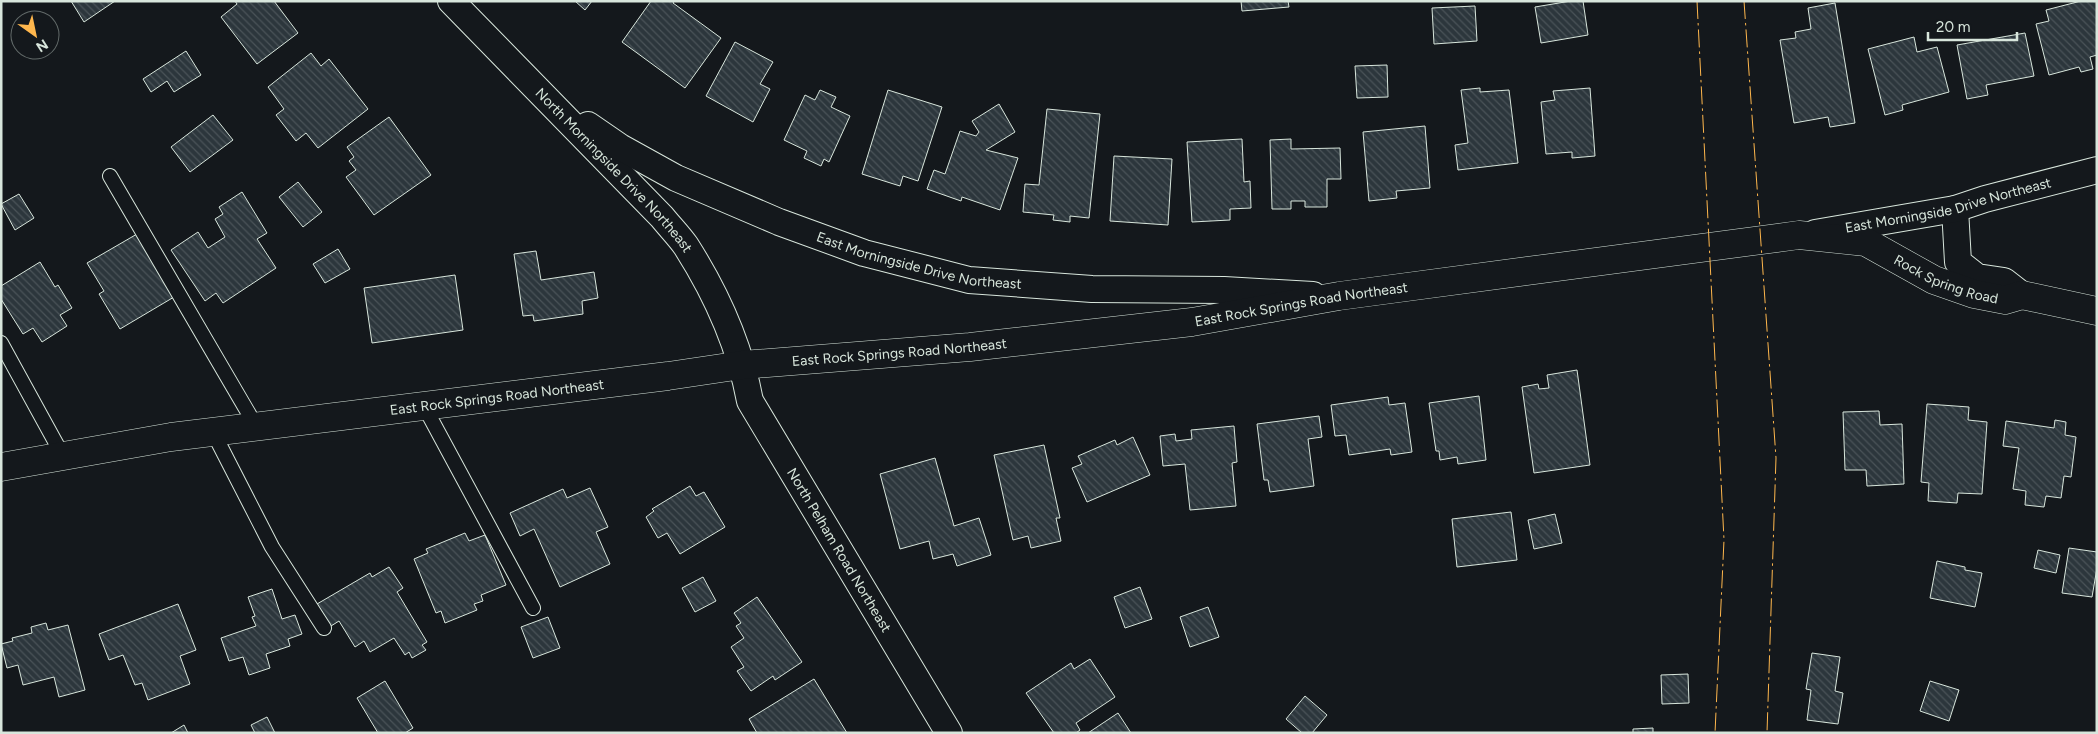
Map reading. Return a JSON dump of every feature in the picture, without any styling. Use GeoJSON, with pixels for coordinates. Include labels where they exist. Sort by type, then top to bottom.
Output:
{"type":"FeatureCollection","features":[{"type":"Feature","properties":{"kind":"street","name":"North Morningside Drive Northeast"},"geometry":{"type":"LineString","coordinates":[[451,1],[662,217],[685,245],[717,299],[742,365]]}},
{"type":"Feature","properties":{"kind":"street","name":"East Morningside Drive Northeast"},"geometry":{"type":"LineString","coordinates":[[537,88],[620,147],[676,178],[779,222],[864,254],[968,280],[1092,288],[1224,290],[1339,296]]}},
{"type":"Feature","properties":{"kind":"street","name":"East Morningside Drive Northeast"},"geometry":{"type":"LineString","coordinates":[[1799,235],[1955,209],[1985,199],[2097,170]]}},
{"type":"Feature","properties":{"kind":"street"},"geometry":{"type":"LineString","coordinates":[[1955,209],[1958,262],[1977,277],[2004,282],[2022,295]]}},
{"type":"Feature","properties":{"kind":"street","name":"East Rock Springs Road Northeast"},"geometry":{"type":"LineString","coordinates":[[1,467],[171,437],[668,376],[742,365],[970,347],[1192,322],[1339,296],[1799,235]]}},
{"type":"Feature","properties":{"kind":"street","name":"Rock Spring Road"},"geometry":{"type":"LineString","coordinates":[[1799,235],[1866,242],[1934,280],[1974,294],[2005,300],[2022,295],[2097,310]]}},
{"type":"Feature","properties":{"kind":"street","name":"North Pelham Road Northeast"},"geometry":{"type":"LineString","coordinates":[[742,365],[750,401],[949,733]]}},
{"type":"Feature","properties":{"kind":"lane"},"geometry":{"type":"LineString","coordinates":[[110,176],[256,426]]}},
{"type":"Feature","properties":{"kind":"lane"},"geometry":{"type":"LineString","coordinates":[[1,343],[63,456]]}},
{"type":"Feature","properties":{"kind":"lane"},"geometry":{"type":"LineString","coordinates":[[424,406],[533,608]]}},
{"type":"Feature","properties":{"kind":"lane"},"geometry":{"type":"LineString","coordinates":[[213,432],[272,547],[324,628]]}},
{"type":"Feature","properties":{"kind":"building"},"geometry":{"type":"Polygon","coordinates":[[[71,1],[115,1],[84,22],[71,1]]]}},
{"type":"Feature","properties":{"kind":"building"},"geometry":{"type":"Polygon","coordinates":[[[235,1],[274,1],[298,33],[257,64],[221,17],[237,4],[235,1]]]}},
{"type":"Feature","properties":{"kind":"building"},"geometry":{"type":"Polygon","coordinates":[[[575,1],[592,1],[585,10],[575,1]]]}},
{"type":"Feature","properties":{"kind":"building"},"geometry":{"type":"Polygon","coordinates":[[[651,1],[674,1],[673,3],[721,38],[685,88],[622,42],[651,1]]]}},
{"type":"Feature","properties":{"kind":"building"},"geometry":{"type":"Polygon","coordinates":[[[1241,1],[1288,1],[1289,7],[1242,11],[1241,1]]]}},
{"type":"Feature","properties":{"kind":"building"},"geometry":{"type":"Polygon","coordinates":[[[1583,1],[1588,35],[1541,43],[1535,7],[1583,1]]]}},
{"type":"Feature","properties":{"kind":"building"},"geometry":{"type":"Polygon","coordinates":[[[2081,1],[2097,1],[2097,55],[2090,57],[2093,69],[2081,72],[2079,67],[2049,75],[2036,24],[2049,21],[2046,10],[2081,1]]]}},
{"type":"Feature","properties":{"kind":"building"},"geometry":{"type":"Polygon","coordinates":[[[1835,3],[1855,123],[1830,127],[1828,117],[1794,123],[1780,40],[1796,38],[1795,32],[1811,29],[1808,8],[1835,3]]]}},
{"type":"Feature","properties":{"kind":"building"},"geometry":{"type":"Polygon","coordinates":[[[1475,6],[1477,41],[1434,44],[1432,8],[1475,6]]]}},
{"type":"Feature","properties":{"kind":"building"},"geometry":{"type":"Polygon","coordinates":[[[2025,33],[2034,76],[1986,85],[1988,95],[1967,99],[1957,45],[2025,33]]]}},
{"type":"Feature","properties":{"kind":"building"},"geometry":{"type":"Polygon","coordinates":[[[1914,37],[1917,52],[1937,47],[1949,92],[1902,105],[1903,110],[1885,115],[1868,49],[1914,37]]]}},
{"type":"Feature","properties":{"kind":"building"},"geometry":{"type":"Polygon","coordinates":[[[735,42],[773,62],[760,84],[770,89],[753,122],[706,96],[735,42]]]}},
{"type":"Feature","properties":{"kind":"building"},"geometry":{"type":"Polygon","coordinates":[[[186,51],[201,75],[174,92],[167,81],[151,92],[143,79],[186,51]]]}},
{"type":"Feature","properties":{"kind":"building"},"geometry":{"type":"Polygon","coordinates":[[[311,53],[321,66],[329,59],[368,109],[318,148],[306,133],[296,141],[276,115],[284,109],[268,87],[311,53]]]}},
{"type":"Feature","properties":{"kind":"building"},"geometry":{"type":"Polygon","coordinates":[[[1387,65],[1388,97],[1357,98],[1355,66],[1387,65]]]}},
{"type":"Feature","properties":{"kind":"building"},"geometry":{"type":"Polygon","coordinates":[[[1480,88],[1480,92],[1509,90],[1518,163],[1458,170],[1455,145],[1468,143],[1461,90],[1480,88]]]}},
{"type":"Feature","properties":{"kind":"building"},"geometry":{"type":"Polygon","coordinates":[[[1590,88],[1595,156],[1572,158],[1572,152],[1546,154],[1541,102],[1555,100],[1553,91],[1590,88]]]}},
{"type":"Feature","properties":{"kind":"building"},"geometry":{"type":"Polygon","coordinates":[[[820,90],[836,97],[831,107],[850,116],[829,162],[824,159],[821,166],[804,158],[807,151],[784,140],[805,95],[815,100],[820,90]]]}},
{"type":"Feature","properties":{"kind":"building"},"geometry":{"type":"Polygon","coordinates":[[[888,90],[942,107],[918,181],[903,176],[900,186],[862,174],[888,90]]]}},
{"type":"Feature","properties":{"kind":"building"},"geometry":{"type":"Polygon","coordinates":[[[999,104],[1015,132],[986,150],[1018,158],[1000,210],[962,197],[961,201],[927,189],[934,170],[945,174],[960,131],[976,136],[979,132],[972,121],[999,104]]]}},
{"type":"Feature","properties":{"kind":"building"},"geometry":{"type":"Polygon","coordinates":[[[1047,109],[1100,114],[1089,218],[1070,216],[1070,222],[1053,220],[1054,215],[1023,212],[1025,184],[1039,185],[1047,109]]]}},
{"type":"Feature","properties":{"kind":"building"},"geometry":{"type":"Polygon","coordinates":[[[213,115],[233,140],[190,172],[171,147],[213,115]]]}},
{"type":"Feature","properties":{"kind":"building"},"geometry":{"type":"Polygon","coordinates":[[[389,117],[431,175],[374,215],[346,177],[356,170],[349,161],[354,157],[347,147],[389,117]]]}},
{"type":"Feature","properties":{"kind":"building"},"geometry":{"type":"Polygon","coordinates":[[[1425,126],[1430,188],[1396,191],[1397,198],[1369,201],[1363,132],[1425,126]]]}},
{"type":"Feature","properties":{"kind":"building"},"geometry":{"type":"Polygon","coordinates":[[[1242,139],[1244,182],[1250,181],[1251,208],[1230,209],[1230,220],[1192,222],[1187,142],[1242,139]]]}},
{"type":"Feature","properties":{"kind":"building"},"geometry":{"type":"Polygon","coordinates":[[[1291,139],[1291,149],[1340,148],[1341,179],[1327,179],[1327,207],[1305,207],[1305,201],[1291,201],[1291,209],[1272,209],[1270,140],[1291,139]]]}},
{"type":"Feature","properties":{"kind":"building"},"geometry":{"type":"Polygon","coordinates":[[[1114,156],[1172,159],[1168,225],[1110,221],[1114,156]]]}},
{"type":"Feature","properties":{"kind":"building"},"geometry":{"type":"Polygon","coordinates":[[[298,182],[322,212],[303,227],[279,197],[298,182]]]}},
{"type":"Feature","properties":{"kind":"building"},"geometry":{"type":"Polygon","coordinates":[[[242,192],[267,233],[257,239],[276,268],[223,303],[216,293],[205,301],[171,250],[198,232],[208,248],[225,237],[215,219],[223,214],[219,207],[242,192]]]}},
{"type":"Feature","properties":{"kind":"building"},"geometry":{"type":"Polygon","coordinates":[[[19,194],[34,218],[15,230],[1,204],[19,194]]]}},
{"type":"Feature","properties":{"kind":"building"},"geometry":{"type":"Polygon","coordinates":[[[137,234],[174,297],[120,329],[99,294],[104,291],[87,263],[137,234]]]}},
{"type":"Feature","properties":{"kind":"building"},"geometry":{"type":"Polygon","coordinates":[[[338,249],[350,269],[325,283],[313,264],[338,249]]]}},
{"type":"Feature","properties":{"kind":"building"},"geometry":{"type":"Polygon","coordinates":[[[536,251],[541,280],[594,272],[598,298],[582,301],[583,314],[534,321],[533,315],[523,316],[514,254],[536,251]]]}},
{"type":"Feature","properties":{"kind":"building"},"geometry":{"type":"Polygon","coordinates":[[[40,262],[55,287],[58,285],[72,308],[60,315],[67,326],[42,342],[33,328],[23,334],[1,299],[1,286],[40,262]]]}},
{"type":"Feature","properties":{"kind":"building"},"geometry":{"type":"Polygon","coordinates":[[[455,275],[463,330],[372,343],[364,288],[455,275]]]}},
{"type":"Feature","properties":{"kind":"building"},"geometry":{"type":"Polygon","coordinates":[[[1577,370],[1590,465],[1534,473],[1522,387],[1538,384],[1539,389],[1549,388],[1547,375],[1577,370]]]}},
{"type":"Feature","properties":{"kind":"building"},"geometry":{"type":"Polygon","coordinates":[[[1479,396],[1486,460],[1458,464],[1457,457],[1440,460],[1439,451],[1436,451],[1429,403],[1479,396]]]}},
{"type":"Feature","properties":{"kind":"building"},"geometry":{"type":"Polygon","coordinates":[[[1388,397],[1389,405],[1405,403],[1412,452],[1391,455],[1390,449],[1349,455],[1346,435],[1335,436],[1331,405],[1388,397]]]}},
{"type":"Feature","properties":{"kind":"building"},"geometry":{"type":"Polygon","coordinates":[[[1927,404],[1969,407],[1968,420],[1987,422],[1982,494],[1958,493],[1957,503],[1928,501],[1929,483],[1921,482],[1927,404]]]}},
{"type":"Feature","properties":{"kind":"building"},"geometry":{"type":"Polygon","coordinates":[[[1879,411],[1880,425],[1902,424],[1904,484],[1867,486],[1866,470],[1845,470],[1843,412],[1879,411]]]}},
{"type":"Feature","properties":{"kind":"building"},"geometry":{"type":"Polygon","coordinates":[[[1319,416],[1322,437],[1308,439],[1314,486],[1270,492],[1268,480],[1264,480],[1257,424],[1319,416]]]}},
{"type":"Feature","properties":{"kind":"building"},"geometry":{"type":"Polygon","coordinates":[[[2055,420],[2066,422],[2065,435],[2076,437],[2071,477],[2064,476],[2061,498],[2046,496],[2044,507],[2025,505],[2026,491],[2013,489],[2019,448],[2003,446],[2006,421],[2054,428],[2055,420]]]}},
{"type":"Feature","properties":{"kind":"building"},"geometry":{"type":"Polygon","coordinates":[[[1234,426],[1237,462],[1232,463],[1236,506],[1190,510],[1185,464],[1163,466],[1160,436],[1175,434],[1176,441],[1192,439],[1191,430],[1234,426]]]}},
{"type":"Feature","properties":{"kind":"building"},"geometry":{"type":"Polygon","coordinates":[[[1133,437],[1150,475],[1087,502],[1072,468],[1082,464],[1078,456],[1115,440],[1117,445],[1133,437]]]}},
{"type":"Feature","properties":{"kind":"building"},"geometry":{"type":"Polygon","coordinates":[[[1044,445],[1060,518],[1056,518],[1061,541],[1031,548],[1028,536],[1013,540],[994,455],[1044,445]]]}},
{"type":"Feature","properties":{"kind":"building"},"geometry":{"type":"Polygon","coordinates":[[[935,458],[954,526],[979,518],[991,555],[957,566],[953,554],[933,559],[929,541],[900,549],[880,474],[935,458]]]}},
{"type":"Feature","properties":{"kind":"building"},"geometry":{"type":"Polygon","coordinates":[[[690,486],[696,496],[704,492],[725,527],[680,554],[667,533],[658,538],[646,517],[654,511],[652,509],[690,486]]]}},
{"type":"Feature","properties":{"kind":"building"},"geometry":{"type":"Polygon","coordinates":[[[590,488],[608,527],[596,532],[610,564],[560,587],[534,529],[520,536],[510,513],[563,489],[567,498],[590,488]]]}},
{"type":"Feature","properties":{"kind":"building"},"geometry":{"type":"Polygon","coordinates":[[[1511,512],[1517,560],[1457,567],[1452,519],[1511,512]]]}},
{"type":"Feature","properties":{"kind":"building"},"geometry":{"type":"Polygon","coordinates":[[[1555,514],[1562,543],[1534,549],[1528,520],[1555,514]]]}},
{"type":"Feature","properties":{"kind":"building"},"geometry":{"type":"Polygon","coordinates":[[[465,533],[469,541],[485,535],[506,585],[481,595],[483,601],[474,604],[477,610],[445,623],[441,611],[436,613],[414,559],[428,553],[426,549],[465,533]]]}},
{"type":"Feature","properties":{"kind":"building"},"geometry":{"type":"Polygon","coordinates":[[[2069,548],[2097,552],[2097,568],[2092,597],[2062,593],[2069,548]]]}},
{"type":"Feature","properties":{"kind":"building"},"geometry":{"type":"Polygon","coordinates":[[[2038,550],[2060,555],[2056,573],[2034,568],[2038,550]]]}},
{"type":"Feature","properties":{"kind":"building"},"geometry":{"type":"Polygon","coordinates":[[[1937,561],[1982,573],[1975,607],[1930,598],[1937,561]]]}},
{"type":"Feature","properties":{"kind":"building"},"geometry":{"type":"Polygon","coordinates":[[[389,567],[403,588],[397,592],[427,642],[422,645],[426,650],[412,658],[409,652],[405,655],[394,638],[370,652],[364,641],[355,647],[339,621],[331,626],[317,604],[370,573],[372,577],[389,567]]]}},
{"type":"Feature","properties":{"kind":"building"},"geometry":{"type":"Polygon","coordinates":[[[703,577],[716,601],[695,612],[682,588],[703,577]]]}},
{"type":"Feature","properties":{"kind":"building"},"geometry":{"type":"Polygon","coordinates":[[[1140,587],[1152,619],[1125,628],[1114,597],[1140,587]]]}},
{"type":"Feature","properties":{"kind":"building"},"geometry":{"type":"Polygon","coordinates":[[[272,589],[282,619],[295,615],[302,634],[288,639],[290,646],[266,654],[270,668],[249,675],[243,657],[229,661],[221,638],[256,626],[252,617],[255,616],[248,597],[272,589]]]}},
{"type":"Feature","properties":{"kind":"building"},"geometry":{"type":"Polygon","coordinates":[[[757,597],[802,662],[775,680],[773,676],[751,691],[737,671],[744,667],[731,647],[744,638],[736,626],[741,623],[734,613],[757,597]]]}},
{"type":"Feature","properties":{"kind":"building"},"geometry":{"type":"Polygon","coordinates":[[[178,604],[196,650],[180,656],[190,684],[148,700],[142,683],[135,685],[123,655],[109,660],[99,634],[178,604]]]}},
{"type":"Feature","properties":{"kind":"building"},"geometry":{"type":"Polygon","coordinates":[[[1208,607],[1219,637],[1190,647],[1180,617],[1208,607]]]}},
{"type":"Feature","properties":{"kind":"building"},"geometry":{"type":"Polygon","coordinates":[[[548,617],[560,648],[533,658],[521,627],[548,617]]]}},
{"type":"Feature","properties":{"kind":"building"},"geometry":{"type":"Polygon","coordinates":[[[46,623],[48,630],[68,625],[85,690],[59,697],[54,677],[23,685],[18,665],[7,668],[1,644],[13,641],[12,638],[32,633],[31,627],[46,623]]]}},
{"type":"Feature","properties":{"kind":"building"},"geometry":{"type":"Polygon","coordinates":[[[1812,653],[1840,657],[1835,691],[1843,693],[1838,724],[1807,720],[1811,690],[1806,689],[1812,653]]]}},
{"type":"Feature","properties":{"kind":"building"},"geometry":{"type":"Polygon","coordinates":[[[1090,659],[1115,697],[1076,723],[1080,730],[1076,733],[1054,733],[1026,693],[1071,663],[1074,669],[1090,659]]]}},
{"type":"Feature","properties":{"kind":"building"},"geometry":{"type":"Polygon","coordinates":[[[1688,674],[1689,703],[1662,704],[1661,675],[1688,674]]]}},
{"type":"Feature","properties":{"kind":"building"},"geometry":{"type":"Polygon","coordinates":[[[814,679],[847,733],[757,733],[749,719],[814,679]]]}},
{"type":"Feature","properties":{"kind":"building"},"geometry":{"type":"Polygon","coordinates":[[[385,681],[413,728],[405,733],[378,733],[357,698],[385,681]]]}},
{"type":"Feature","properties":{"kind":"building"},"geometry":{"type":"Polygon","coordinates":[[[1930,681],[1959,690],[1949,721],[1920,711],[1930,681]]]}},
{"type":"Feature","properties":{"kind":"building"},"geometry":{"type":"Polygon","coordinates":[[[1305,696],[1327,715],[1312,733],[1302,733],[1286,719],[1305,696]]]}},
{"type":"Feature","properties":{"kind":"building"},"geometry":{"type":"Polygon","coordinates":[[[1118,713],[1131,733],[1088,733],[1118,713]]]}},
{"type":"Feature","properties":{"kind":"building"},"geometry":{"type":"Polygon","coordinates":[[[267,717],[275,733],[255,733],[251,725],[267,717]]]}},
{"type":"Feature","properties":{"kind":"building"},"geometry":{"type":"Polygon","coordinates":[[[184,725],[188,733],[171,733],[184,725]]]}},
{"type":"Feature","properties":{"kind":"building"},"geometry":{"type":"Polygon","coordinates":[[[1653,728],[1653,733],[1633,733],[1633,729],[1653,728]]]}},
{"type":"Feature","properties":{"kind":"power"},"geometry":{"type":"LineString","coordinates":[[1697,1],[1724,540],[1715,733]]}},
{"type":"Feature","properties":{"kind":"power"},"geometry":{"type":"LineString","coordinates":[[1744,1],[1776,458],[1767,733]]}}]}
